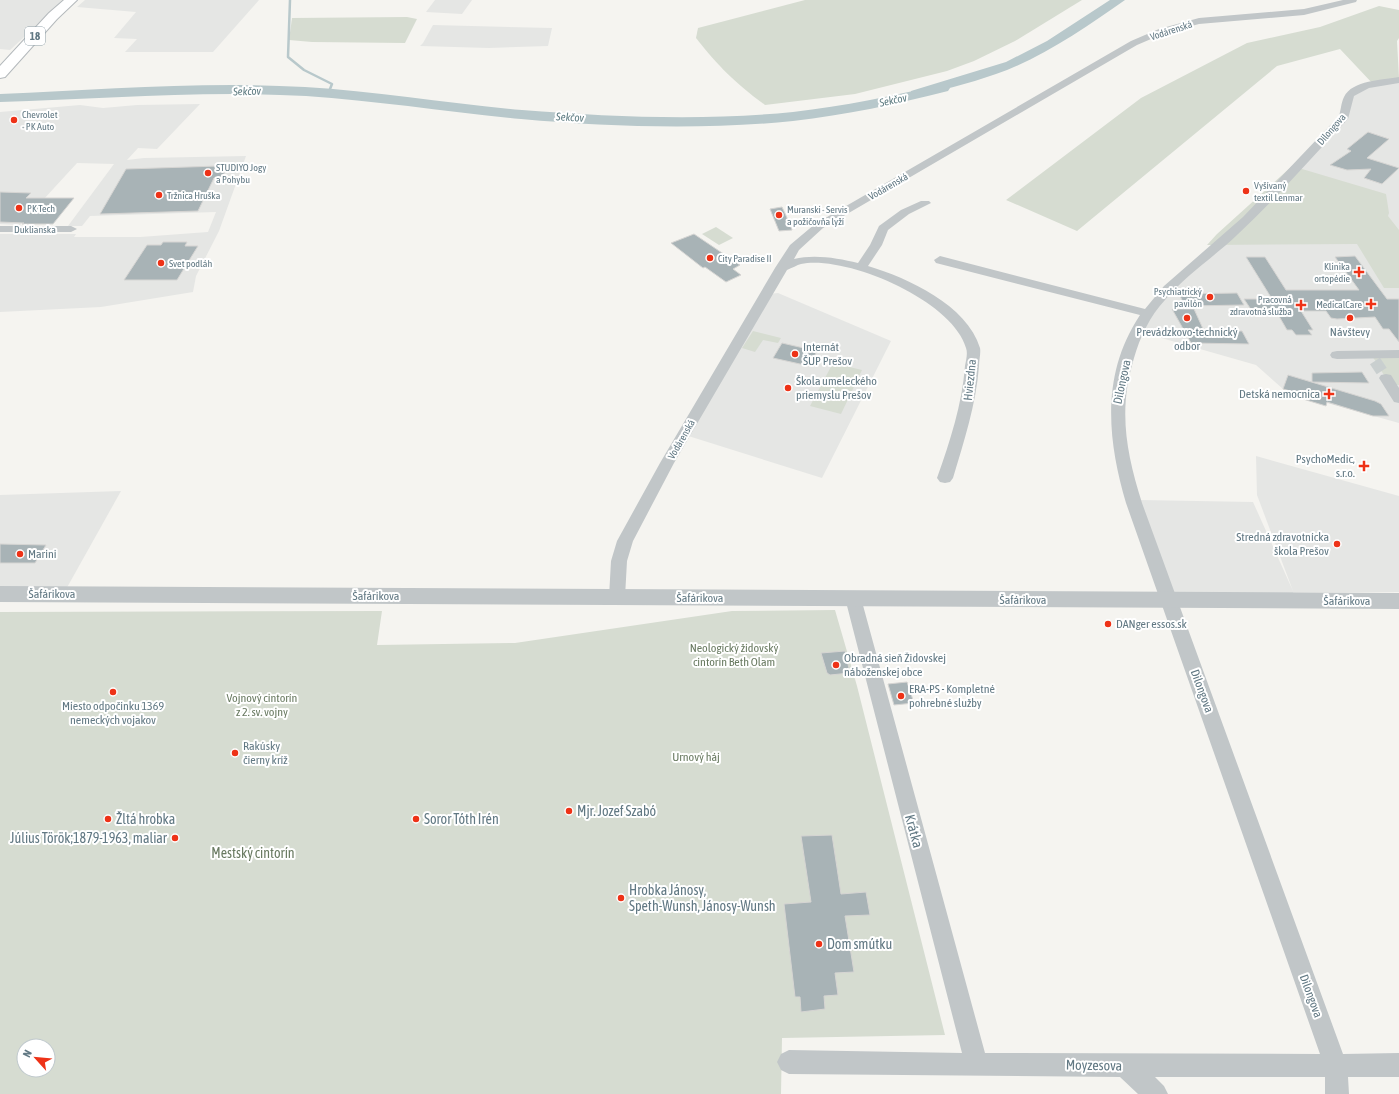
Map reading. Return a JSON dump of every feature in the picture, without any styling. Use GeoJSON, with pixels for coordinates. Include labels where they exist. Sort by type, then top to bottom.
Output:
{"type":"FeatureCollection","features":[{"type":"Feature","properties":{"kind":"main road","name":"18"},"geometry":{"type":"LineString","coordinates":[[0,74],[53,16],[71,0]]}},
{"type":"Feature","properties":{"kind":"street","name":"Vodárenská"},"geometry":{"type":"LineString","coordinates":[[617,597],[619,561],[625,541],[664,468],[781,268],[794,248],[819,226],[1134,43],[1162,31],[1199,21],[1304,12],[1353,0]]}},
{"type":"Feature","properties":{"kind":"street","name":"Dilongova"},"geometry":{"type":"LineString","coordinates":[[1336,1094],[1336,1066],[1128,482],[1117,424],[1117,397],[1121,376],[1134,336],[1147,313],[1168,289],[1232,233],[1344,117],[1348,110],[1350,96],[1355,91],[1399,80]]}},
{"type":"Feature","properties":{"kind":"street"},"geometry":{"type":"LineString","coordinates":[[861,268],[876,245],[883,228],[905,212],[925,203]]}},
{"type":"Feature","properties":{"kind":"street","name":"Duklianska"},"geometry":{"type":"LineString","coordinates":[[0,229],[71,229]]}},
{"type":"Feature","properties":{"kind":"street","name":"Hviezdna"},"geometry":{"type":"LineString","coordinates":[[781,268],[793,263],[815,260],[861,268],[912,287],[942,307],[959,324],[973,349],[972,377],[966,415],[945,478]]}},
{"type":"Feature","properties":{"kind":"street"},"geometry":{"type":"LineString","coordinates":[[940,260],[1147,313]]}},
{"type":"Feature","properties":{"kind":"street"},"geometry":{"type":"LineString","coordinates":[[1337,355],[1372,358],[1399,354]]}},
{"type":"Feature","properties":{"kind":"street"},"geometry":{"type":"LineString","coordinates":[[1392,382],[1399,399]]}},
{"type":"Feature","properties":{"kind":"street","name":"Šafárikova"},"geometry":{"type":"LineString","coordinates":[[0,594],[1399,601]]}},
{"type":"Feature","properties":{"kind":"street","name":"Krátka"},"geometry":{"type":"LineString","coordinates":[[852,598],[976,1064]]}},
{"type":"Feature","properties":{"kind":"street","name":"Moyzesova"},"geometry":{"type":"LineString","coordinates":[[789,1062],[1124,1066],[1399,1065]]}},
{"type":"Feature","properties":{"kind":"street"},"geometry":{"type":"LineString","coordinates":[[1124,1066],[1156,1094]]}},
{"type":"Feature","properties":{"kind":"shaded area"},"geometry":{"type":"Polygon","coordinates":[[[0,0],[64,0],[10,50],[0,49],[0,0]]]}},
{"type":"Feature","properties":{"kind":"shaded area"},"geometry":{"type":"Polygon","coordinates":[[[85,0],[259,0],[213,52],[125,52],[137,39],[114,38],[136,12],[77,7],[85,0]]]}},
{"type":"Feature","properties":{"kind":"shaded area"},"geometry":{"type":"Polygon","coordinates":[[[435,0],[472,0],[462,14],[426,12],[435,0]]]}},
{"type":"Feature","properties":{"kind":"shaded area"},"geometry":{"type":"Polygon","coordinates":[[[1110,0],[1125,0],[1079,32],[1030,60],[975,81],[911,97],[911,91],[1006,62],[1047,41],[1110,0]]]}},
{"type":"Feature","properties":{"kind":"shaded area"},"geometry":{"type":"Polygon","coordinates":[[[433,25],[552,28],[548,46],[489,48],[420,46],[433,25]]]}},
{"type":"Feature","properties":{"kind":"shaded area"},"geometry":{"type":"Polygon","coordinates":[[[1399,80],[1399,423],[1327,403],[1326,406],[1293,396],[1294,392],[1283,389],[1256,365],[1137,331],[1147,313],[1343,117],[1355,91],[1399,80]]]}},
{"type":"Feature","properties":{"kind":"shaded area"},"geometry":{"type":"Polygon","coordinates":[[[200,104],[157,149],[138,148],[127,160],[144,158],[246,156],[219,231],[196,276],[193,292],[101,307],[0,312],[0,234],[76,234],[74,237],[140,237],[208,232],[216,212],[90,216],[82,226],[68,226],[114,164],[77,163],[20,225],[0,224],[0,112],[80,105],[103,108],[137,105],[200,104]]]}},
{"type":"Feature","properties":{"kind":"shaded area","name":"Škola umeleckého priemyslu Prešov"},"geometry":{"type":"Polygon","coordinates":[[[778,293],[891,341],[822,478],[682,434],[760,295],[778,293]]]}},
{"type":"Feature","properties":{"kind":"shaded area"},"geometry":{"type":"Polygon","coordinates":[[[1256,456],[1399,496],[1399,592],[1293,592],[1294,595],[1172,593],[1140,500],[1253,502],[1293,591],[1257,495],[1256,456]]]}},
{"type":"Feature","properties":{"kind":"shaded area"},"geometry":{"type":"Polygon","coordinates":[[[121,491],[60,600],[0,600],[0,495],[121,491]]]}},
{"type":"Feature","properties":{"kind":"green space"},"geometry":{"type":"Polygon","coordinates":[[[805,0],[1082,0],[1015,41],[974,61],[947,71],[855,94],[765,105],[728,74],[712,58],[696,38],[698,28],[805,0]]]}},
{"type":"Feature","properties":{"kind":"green space"},"geometry":{"type":"Polygon","coordinates":[[[1379,6],[1399,10],[1399,38],[1397,41],[1399,78],[1373,84],[1340,49],[1277,66],[1077,231],[1006,200],[1141,98],[1247,43],[1320,27],[1379,6]]]}},
{"type":"Feature","properties":{"kind":"green space"},"geometry":{"type":"Polygon","coordinates":[[[407,17],[417,19],[405,43],[312,42],[289,40],[292,18],[407,17]]]}},
{"type":"Feature","properties":{"kind":"green space"},"geometry":{"type":"Polygon","coordinates":[[[1292,166],[1386,194],[1389,213],[1388,216],[1399,230],[1399,288],[1384,288],[1357,244],[1207,245],[1217,234],[1292,166]]]}},
{"type":"Feature","properties":{"kind":"green space"},"geometry":{"type":"Polygon","coordinates":[[[716,227],[733,238],[719,245],[702,234],[716,227]]]}},
{"type":"Feature","properties":{"kind":"green space"},"geometry":{"type":"Polygon","coordinates":[[[753,331],[781,338],[778,343],[763,340],[755,352],[742,348],[753,331]]]}},
{"type":"Feature","properties":{"kind":"green space"},"geometry":{"type":"Polygon","coordinates":[[[1371,354],[1399,354],[1399,385],[1390,385],[1371,354]]]}},
{"type":"Feature","properties":{"kind":"green space"},"geometry":{"type":"Polygon","coordinates":[[[833,363],[862,370],[841,414],[810,406],[833,363]]]}},
{"type":"Feature","properties":{"kind":"green space","name":"Mestský cintorín"},"geometry":{"type":"Polygon","coordinates":[[[835,610],[857,686],[945,1035],[782,1038],[781,1094],[0,1094],[0,612],[382,611],[377,645],[515,643],[732,611],[835,610]]]}},
{"type":"Feature","properties":{"kind":"building"},"geometry":{"type":"Polygon","coordinates":[[[1368,132],[1389,139],[1367,158],[1399,168],[1382,184],[1364,178],[1371,169],[1347,170],[1330,165],[1351,151],[1347,149],[1368,132]]]}},
{"type":"Feature","properties":{"kind":"building","name":"Tržnica Hruška"},"geometry":{"type":"Polygon","coordinates":[[[219,166],[218,167],[227,167],[222,178],[214,178],[198,211],[100,214],[126,169],[219,166]]]}},
{"type":"Feature","properties":{"kind":"building"},"geometry":{"type":"Polygon","coordinates":[[[0,192],[31,193],[26,198],[74,198],[53,224],[22,224],[24,223],[0,222],[0,192]]]}},
{"type":"Feature","properties":{"kind":"building","name":"Muranski - Servis a požičovňa lyží"},"geometry":{"type":"Polygon","coordinates":[[[782,207],[792,230],[779,231],[770,209],[782,207]]]}},
{"type":"Feature","properties":{"kind":"building","name":"City Paradise II"},"geometry":{"type":"Polygon","coordinates":[[[694,234],[740,265],[733,269],[741,275],[726,282],[705,267],[703,268],[671,243],[694,234]]]}},
{"type":"Feature","properties":{"kind":"building","name":"Svet podláh"},"geometry":{"type":"Polygon","coordinates":[[[163,242],[187,242],[185,246],[198,246],[177,280],[124,280],[147,245],[161,245],[163,242]]]}},
{"type":"Feature","properties":{"kind":"building","name":"Psychiatrický pavilón"},"geometry":{"type":"Polygon","coordinates":[[[1355,256],[1387,299],[1399,299],[1399,342],[1389,329],[1383,329],[1375,317],[1337,319],[1331,318],[1326,311],[1301,311],[1313,330],[1308,330],[1312,335],[1296,335],[1292,330],[1287,330],[1276,311],[1252,311],[1244,299],[1272,299],[1246,257],[1265,257],[1286,290],[1359,290],[1335,257],[1355,256]]]}},
{"type":"Feature","properties":{"kind":"building"},"geometry":{"type":"Polygon","coordinates":[[[1237,293],[1244,305],[1185,306],[1179,294],[1237,293]]]}},
{"type":"Feature","properties":{"kind":"building","name":"Prevádzkovo‑technický odbor"},"geometry":{"type":"Polygon","coordinates":[[[1172,309],[1194,309],[1204,331],[1242,331],[1249,344],[1191,343],[1172,309]]]}},
{"type":"Feature","properties":{"kind":"building","name":"Internát ŠUP Prešov"},"geometry":{"type":"Polygon","coordinates":[[[782,343],[817,351],[809,366],[773,358],[782,343]]]}},
{"type":"Feature","properties":{"kind":"building"},"geometry":{"type":"Polygon","coordinates":[[[1362,372],[1369,383],[1312,382],[1312,373],[1362,372]]]}},
{"type":"Feature","properties":{"kind":"building","name":"Detská nemocnica"},"geometry":{"type":"Polygon","coordinates":[[[1288,375],[1375,401],[1381,404],[1389,416],[1373,416],[1327,402],[1326,406],[1293,396],[1294,392],[1283,389],[1288,375]]]}},
{"type":"Feature","properties":{"kind":"building","name":"Marini"},"geometry":{"type":"Polygon","coordinates":[[[0,544],[46,545],[35,563],[0,563],[0,544]]]}},
{"type":"Feature","properties":{"kind":"building","name":"Obradná sieň Židovskej náboženskej obce"},"geometry":{"type":"Polygon","coordinates":[[[845,651],[850,673],[830,675],[827,673],[821,653],[845,651]]]}},
{"type":"Feature","properties":{"kind":"building","name":"ERA-PS - Kompletné pohrebné služby"},"geometry":{"type":"Polygon","coordinates":[[[907,682],[914,703],[894,705],[888,684],[907,682]]]}},
{"type":"Feature","properties":{"kind":"building","name":"Dom smútku"},"geometry":{"type":"Polygon","coordinates":[[[832,835],[841,894],[866,892],[870,915],[845,916],[854,972],[835,973],[838,995],[824,996],[825,1009],[801,1012],[800,997],[795,997],[784,904],[811,902],[801,836],[832,835]]]}},
{"type":"Feature","properties":{"kind":"waterway"},"geometry":{"type":"LineString","coordinates":[[290,0],[288,57],[304,70],[332,84],[328,94]]}},
{"type":"Feature","properties":{"kind":"waterway","name":"Sekčov"},"geometry":{"type":"LineString","coordinates":[[0,98],[169,91],[271,90],[378,98],[485,111],[556,117],[657,121],[726,121],[793,116],[856,108],[943,88]]}},
{"type":"Feature","properties":{"kind":"tunnel"},"geometry":{"type":"LineString","coordinates":[[1375,361],[1383,373]]}},
{"type":"Feature","properties":{"kind":"place","name":"Chevrolet - PK Auto"},"geometry":{"type":"Point","coordinates":[14,120]}},
{"type":"Feature","properties":{"kind":"place","name":"STUDIYO Jogy a Pohybu"},"geometry":{"type":"Point","coordinates":[208,173]}},
{"type":"Feature","properties":{"kind":"place","name":"Vyšívaný textil Lenmar"},"geometry":{"type":"Point","coordinates":[1246,191]}},
{"type":"Feature","properties":{"kind":"place","name":"Tržnica Hruška"},"geometry":{"type":"Point","coordinates":[159,195]}},
{"type":"Feature","properties":{"kind":"place","name":"PK Tech"},"geometry":{"type":"Point","coordinates":[19,208]}},
{"type":"Feature","properties":{"kind":"place","name":"Muranski - Servis a požičovňa lyží"},"geometry":{"type":"Point","coordinates":[779,215]}},
{"type":"Feature","properties":{"kind":"place","name":"City Paradise II"},"geometry":{"type":"Point","coordinates":[710,258]}},
{"type":"Feature","properties":{"kind":"place","name":"Svet podláh"},"geometry":{"type":"Point","coordinates":[161,263]}},
{"type":"Feature","properties":{"kind":"place","name":"Klinika ortopédie"},"geometry":{"type":"Point","coordinates":[1359,272]}},
{"type":"Feature","properties":{"kind":"place","name":"Psychiatrický pavilón"},"geometry":{"type":"Point","coordinates":[1210,297]}},
{"type":"Feature","properties":{"kind":"place","name":"MedicalCare"},"geometry":{"type":"Point","coordinates":[1371,304]}},
{"type":"Feature","properties":{"kind":"place","name":"Pracovná zdravotná služba"},"geometry":{"type":"Point","coordinates":[1301,305]}},
{"type":"Feature","properties":{"kind":"place","name":"Prevádzkovo‑technický odbor"},"geometry":{"type":"Point","coordinates":[1187,318]}},
{"type":"Feature","properties":{"kind":"place","name":"Návštevy"},"geometry":{"type":"Point","coordinates":[1350,318]}},
{"type":"Feature","properties":{"kind":"place","name":"Internát ŠUP Prešov"},"geometry":{"type":"Point","coordinates":[795,354]}},
{"type":"Feature","properties":{"kind":"place","name":"Škola umeleckého priemyslu Prešov"},"geometry":{"type":"Point","coordinates":[788,388]}},
{"type":"Feature","properties":{"kind":"place","name":"Detská nemocnica"},"geometry":{"type":"Point","coordinates":[1329,394]}},
{"type":"Feature","properties":{"kind":"place","name":"PsychoMedic, s.r.o."},"geometry":{"type":"Point","coordinates":[1364,466]}},
{"type":"Feature","properties":{"kind":"place","name":"Stredná zdravotnícka škola Prešov"},"geometry":{"type":"Point","coordinates":[1337,544]}},
{"type":"Feature","properties":{"kind":"place","name":"Marini"},"geometry":{"type":"Point","coordinates":[20,554]}},
{"type":"Feature","properties":{"kind":"place","name":"DANger essos.sk"},"geometry":{"type":"Point","coordinates":[1108,624]}},
{"type":"Feature","properties":{"kind":"place","name":"Obradná sieň Židovskej náboženskej obce"},"geometry":{"type":"Point","coordinates":[836,665]}},
{"type":"Feature","properties":{"kind":"place","name":"Miesto odpočinku 1369 nemeckých vojakov"},"geometry":{"type":"Point","coordinates":[113,692]}},
{"type":"Feature","properties":{"kind":"place","name":"ERA-PS - Kompletné pohrebné služby"},"geometry":{"type":"Point","coordinates":[901,696]}},
{"type":"Feature","properties":{"kind":"place","name":"Rakúsky čierny kríž"},"geometry":{"type":"Point","coordinates":[235,753]}},
{"type":"Feature","properties":{"kind":"place","name":"Mjr. Jozef Szabó"},"geometry":{"type":"Point","coordinates":[569,811]}},
{"type":"Feature","properties":{"kind":"place","name":"Žltá hrobka"},"geometry":{"type":"Point","coordinates":[108,819]}},
{"type":"Feature","properties":{"kind":"place","name":"Soror Tóth Irén"},"geometry":{"type":"Point","coordinates":[416,819]}},
{"type":"Feature","properties":{"kind":"place","name":"Július Török;1879-1963, maliar"},"geometry":{"type":"Point","coordinates":[175,838]}},
{"type":"Feature","properties":{"kind":"place","name":"Hrobka Jánosy, Speth-Wunsh, Jánosy-Wunsh"},"geometry":{"type":"Point","coordinates":[621,898]}},
{"type":"Feature","properties":{"kind":"place","name":"Dom smútku"},"geometry":{"type":"Point","coordinates":[819,944]}},
{"type":"Feature","properties":{"kind":"park label","name":"Neologický židovský cintorín Beth Olam"},"geometry":{"type":"Point","coordinates":[734,655]}},
{"type":"Feature","properties":{"kind":"park label","name":"Vojnový cintorín z 2. sv. vojny"},"geometry":{"type":"Point","coordinates":[262,705]}},
{"type":"Feature","properties":{"kind":"park label","name":"Urnový háj"},"geometry":{"type":"Point","coordinates":[696,757]}}]}
